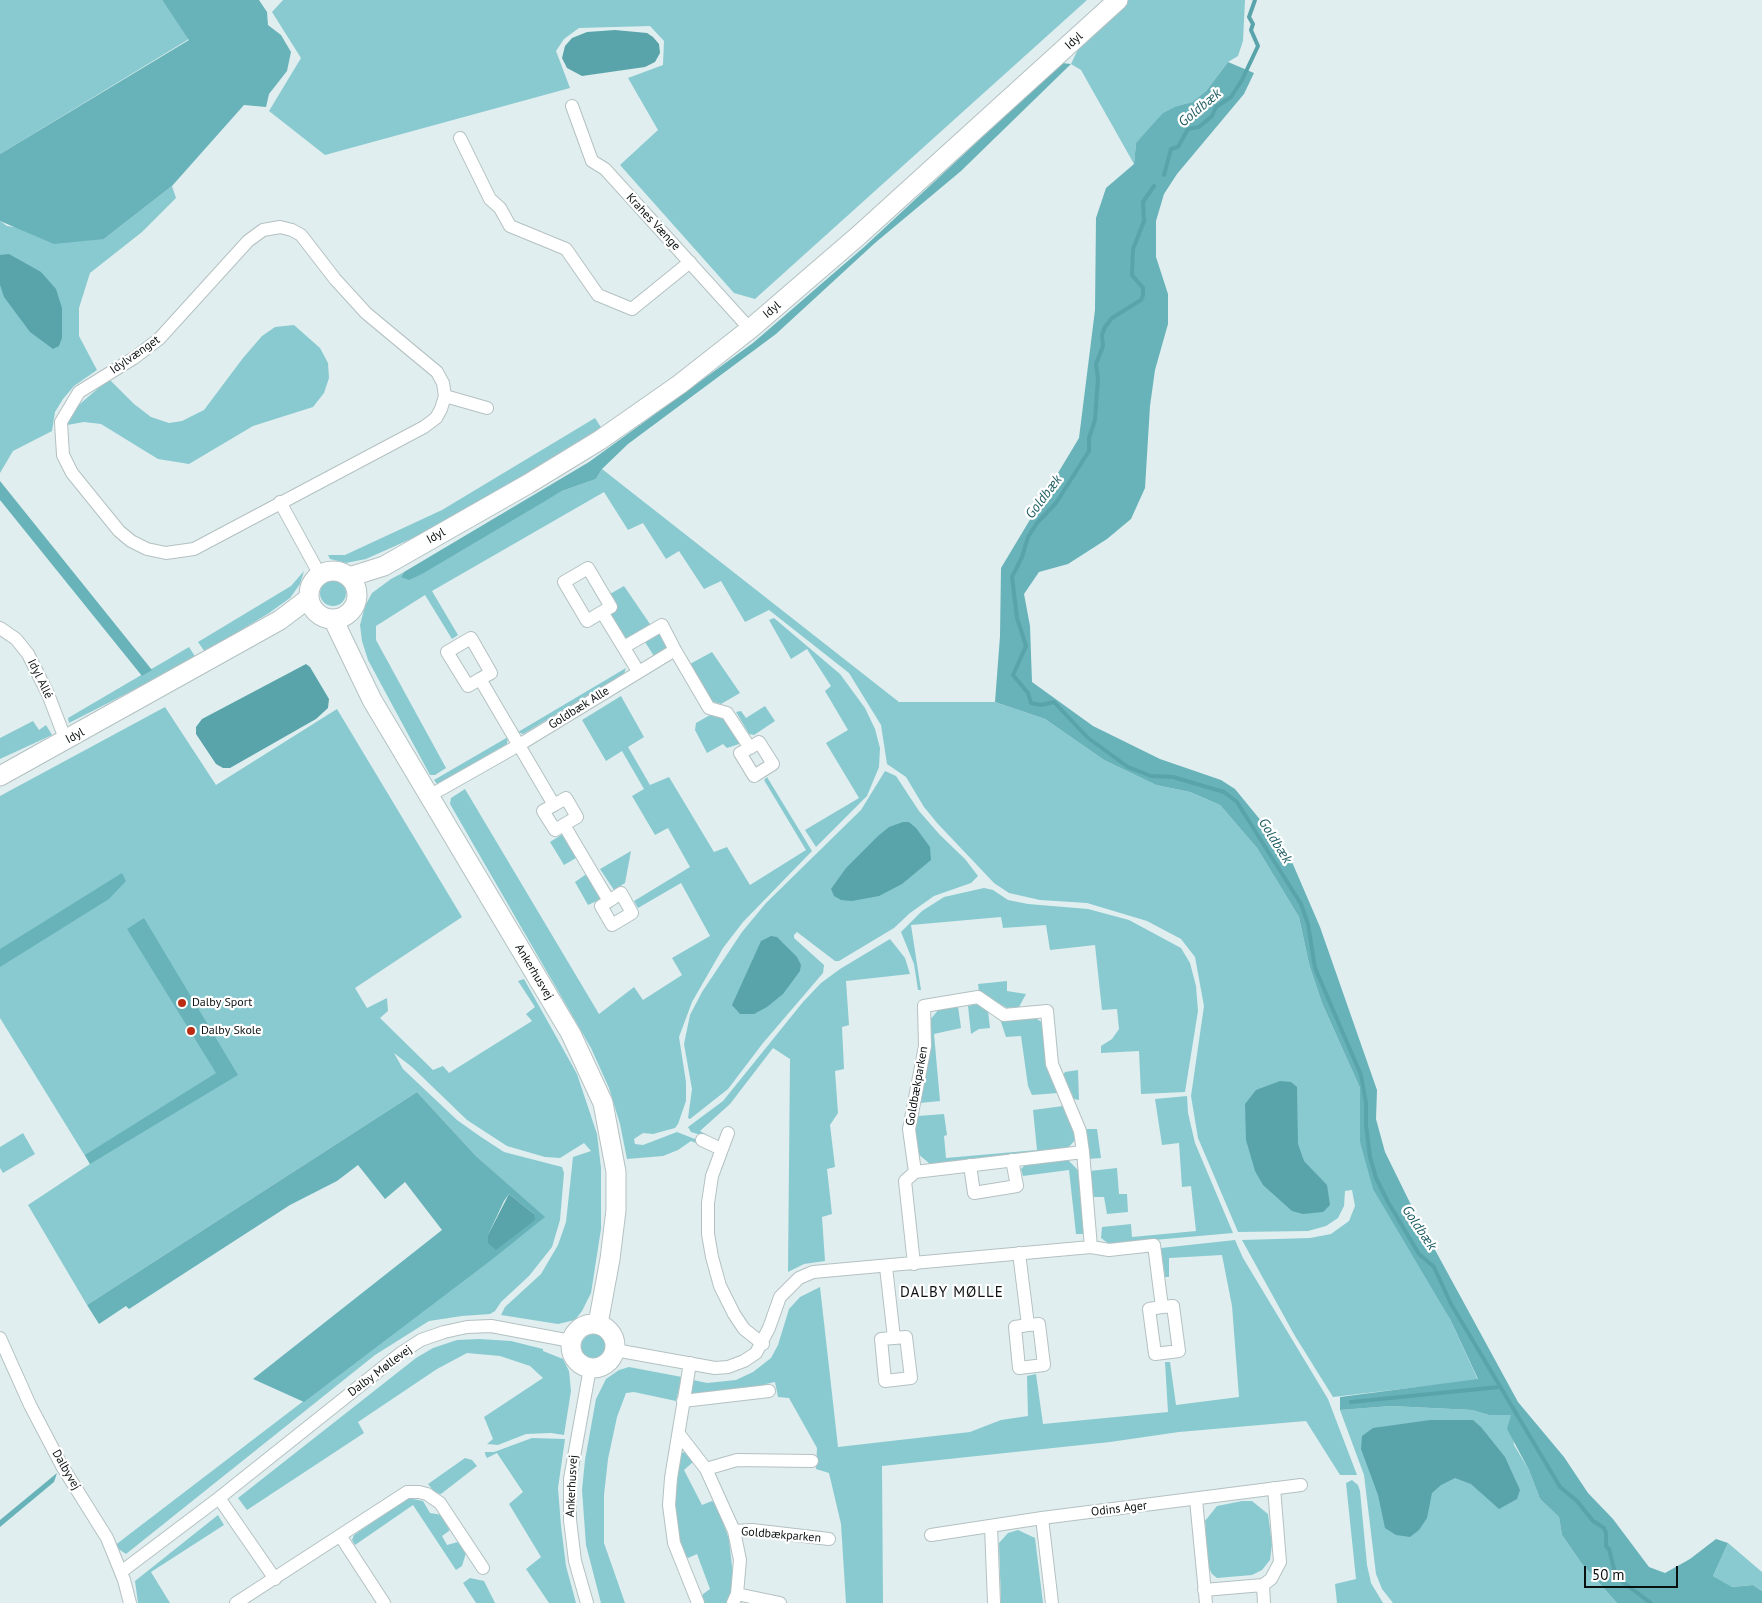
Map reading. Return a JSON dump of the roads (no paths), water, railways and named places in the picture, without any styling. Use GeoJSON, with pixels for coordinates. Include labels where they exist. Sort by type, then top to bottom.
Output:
{"type":"FeatureCollection","features":[{"type":"Feature","properties":{"kind":"street","name":"Idyl"},"geometry":{"type":"LineString","coordinates":[[349,577],[384,566],[528,484],[600,440],[680,384],[750,329],[858,236],[1118,0]]}},
{"type":"Feature","properties":{"kind":"street","name":"Krahes Vænge"},"geometry":{"type":"LineString","coordinates":[[572,106],[592,161],[606,169],[750,329]]}},
{"type":"Feature","properties":{"kind":"street"},"geometry":{"type":"LineString","coordinates":[[460,138],[490,199],[500,208],[510,226],[566,249],[598,295],[632,309],[690,262]]}},
{"type":"Feature","properties":{"kind":"street","name":"Idylvænget"},"geometry":{"type":"LineString","coordinates":[[280,227],[292,230],[300,235],[335,279],[366,313],[437,372],[446,396],[436,418],[424,427],[280,502],[194,549],[166,553],[147,548],[131,541],[119,531],[72,473],[63,455],[60,439],[61,422],[68,407],[79,392],[134,358],[159,339],[248,241],[263,230],[280,227]]}},
{"type":"Feature","properties":{"kind":"street"},"geometry":{"type":"LineString","coordinates":[[446,396],[487,408]]}},
{"type":"Feature","properties":{"kind":"street"},"geometry":{"type":"LineString","coordinates":[[280,502],[320,575]]}},
{"type":"Feature","properties":{"kind":"street","name":"Idyl"},"geometry":{"type":"LineString","coordinates":[[357,594],[384,566]]}},
{"type":"Feature","properties":{"kind":"street"},"geometry":{"type":"LineString","coordinates":[[335,571],[349,577],[355,585],[357,594],[354,606],[327,611],[313,581],[320,575],[335,571]]}},
{"type":"Feature","properties":{"kind":"street","name":"Idyl"},"geometry":{"type":"LineString","coordinates":[[0,776],[66,741],[280,620],[327,611]]}},
{"type":"Feature","properties":{"kind":"street","name":"Ankerhusvej"},"geometry":{"type":"LineString","coordinates":[[327,611],[349,651],[372,700],[571,1034],[603,1103],[616,1172],[616,1210],[610,1259],[598,1324]]}},
{"type":"Feature","properties":{"kind":"street"},"geometry":{"type":"LineString","coordinates":[[602,612],[638,670]]}},
{"type":"Feature","properties":{"kind":"street"},"geometry":{"type":"LineString","coordinates":[[624,648],[662,625],[709,708],[727,713],[750,748]]}},
{"type":"Feature","properties":{"kind":"street","name":"Idyl Allé"},"geometry":{"type":"LineString","coordinates":[[0,628],[16,639],[28,654],[48,694],[66,741]]}},
{"type":"Feature","properties":{"kind":"street","name":"Goldbæk Alle"},"geometry":{"type":"LineString","coordinates":[[429,796],[519,745],[638,670],[675,650]]}},
{"type":"Feature","properties":{"kind":"street"},"geometry":{"type":"LineString","coordinates":[[480,679],[554,804],[543,811],[555,830],[564,825],[608,901]]}},
{"type":"Feature","properties":{"kind":"street","name":"Goldbækparken"},"geometry":{"type":"LineString","coordinates":[[915,1172],[909,1129],[925,1046],[924,1006],[978,997],[1004,1015],[1047,1011],[1052,1064],[1080,1131],[1091,1247]]}},
{"type":"Feature","properties":{"kind":"street"},"geometry":{"type":"LineString","coordinates":[[728,1133],[712,1176],[708,1203],[708,1234],[720,1286],[744,1329],[763,1344]]}},
{"type":"Feature","properties":{"kind":"street"},"geometry":{"type":"LineString","coordinates":[[702,1140],[721,1149]]}},
{"type":"Feature","properties":{"kind":"street"},"geometry":{"type":"LineString","coordinates":[[914,1264],[905,1182],[915,1172],[1083,1152]]}},
{"type":"Feature","properties":{"kind":"street"},"geometry":{"type":"LineString","coordinates":[[970,1165],[974,1193],[1016,1186],[1012,1160]]}},
{"type":"Feature","properties":{"kind":"street"},"geometry":{"type":"LineString","coordinates":[[615,1350],[715,1368],[728,1368],[744,1361],[763,1344],[780,1297],[798,1278],[813,1272],[886,1267],[1091,1247],[1108,1250],[1154,1245],[1162,1307]]}},
{"type":"Feature","properties":{"kind":"street"},"geometry":{"type":"LineString","coordinates":[[1019,1253],[1028,1325]]}},
{"type":"Feature","properties":{"kind":"street"},"geometry":{"type":"LineString","coordinates":[[886,1267],[894,1338]]}},
{"type":"Feature","properties":{"kind":"street"},"geometry":{"type":"LineString","coordinates":[[598,1324],[612,1334],[615,1350],[606,1364],[590,1368],[582,1366],[572,1356],[570,1341],[573,1335],[584,1325],[598,1324]]}},
{"type":"Feature","properties":{"kind":"street","name":"Dalby Møllevej"},"geometry":{"type":"LineString","coordinates":[[121,1572],[219,1498],[401,1353],[421,1340],[467,1327],[491,1326],[570,1341]]}},
{"type":"Feature","properties":{"kind":"street","name":"Dalbyvej"},"geometry":{"type":"LineString","coordinates":[[0,1338],[30,1405],[62,1466],[107,1538],[121,1572],[130,1603]]}},
{"type":"Feature","properties":{"kind":"street"},"geometry":{"type":"LineString","coordinates":[[690,1364],[683,1400],[669,1505],[674,1543],[698,1603]]}},
{"type":"Feature","properties":{"kind":"street","name":"Ankerhusvej"},"geometry":{"type":"LineString","coordinates":[[587,1603],[575,1561],[570,1520],[570,1479],[590,1368]]}},
{"type":"Feature","properties":{"kind":"street"},"geometry":{"type":"LineString","coordinates":[[683,1400],[769,1391]]}},
{"type":"Feature","properties":{"kind":"street","name":"Goldbækparken"},"geometry":{"type":"LineString","coordinates":[[679,1434],[688,1443],[706,1469],[734,1531],[740,1560],[735,1599],[780,1603]]}},
{"type":"Feature","properties":{"kind":"street"},"geometry":{"type":"LineString","coordinates":[[706,1469],[737,1460],[812,1461]]}},
{"type":"Feature","properties":{"kind":"street","name":"Odins Ager"},"geometry":{"type":"LineString","coordinates":[[931,1535],[1042,1518],[1196,1500],[1301,1484]]}},
{"type":"Feature","properties":{"kind":"street"},"geometry":{"type":"LineString","coordinates":[[1204,1590],[1262,1585],[1271,1579],[1280,1562],[1274,1488]]}},
{"type":"Feature","properties":{"kind":"street"},"geometry":{"type":"LineString","coordinates":[[236,1603],[341,1537],[407,1492],[427,1494],[440,1503],[483,1568]]}},
{"type":"Feature","properties":{"kind":"street"},"geometry":{"type":"LineString","coordinates":[[219,1498],[275,1579]]}},
{"type":"Feature","properties":{"kind":"street"},"geometry":{"type":"LineString","coordinates":[[1196,1500],[1206,1603]]}},
{"type":"Feature","properties":{"kind":"street"},"geometry":{"type":"LineString","coordinates":[[1042,1518],[1052,1603]]}},
{"type":"Feature","properties":{"kind":"street"},"geometry":{"type":"LineString","coordinates":[[991,1526],[994,1603]]}},
{"type":"Feature","properties":{"kind":"street","name":"Goldbækparken"},"geometry":{"type":"LineString","coordinates":[[734,1531],[752,1530],[829,1539]]}},
{"type":"Feature","properties":{"kind":"street"},"geometry":{"type":"LineString","coordinates":[[341,1537],[384,1603]]}},
{"type":"Feature","properties":{"kind":"street"},"geometry":{"type":"LineString","coordinates":[[1262,1585],[1264,1603]]}},
{"type":"Feature","properties":{"kind":"waterway","name":"Goldbæk"},"geometry":{"type":"LineString","coordinates":[[1164,175],[1171,149],[1178,147],[1188,129],[1199,127],[1212,116],[1216,107],[1231,97],[1242,80],[1258,46],[1251,30],[1253,24],[1249,17],[1255,0]]}},
{"type":"Feature","properties":{"kind":"waterway","name":"Goldbæk"},"geometry":{"type":"LineString","coordinates":[[1154,186],[1143,202],[1144,221],[1133,249],[1132,275],[1143,288],[1143,295],[1141,300],[1112,318],[1102,335],[1103,346],[1096,364],[1098,378],[1095,420],[1089,438],[1089,451],[1056,503],[1037,523],[1028,537],[1022,557],[1012,577],[1017,618],[1026,646],[1013,675],[1028,693],[1031,703],[1041,705],[1054,702],[1088,738],[1128,767],[1151,776],[1173,777],[1224,792],[1237,802],[1301,904],[1308,924],[1315,968],[1361,1075],[1366,1103],[1366,1125],[1370,1157],[1376,1178],[1388,1202],[1419,1254],[1434,1267],[1451,1304],[1560,1487],[1577,1501],[1593,1521],[1604,1528],[1606,1546],[1609,1549],[1616,1577],[1651,1603]]}},
{"type":"Feature","properties":{"kind":"waterway"},"geometry":{"type":"LineString","coordinates":[[1351,1402],[1499,1387]]}},
{"type":"Feature","properties":{"kind":"place","name":"Dalby Sport"},"geometry":{"type":"Point","coordinates":[182,1003]}},
{"type":"Feature","properties":{"kind":"place","name":"Dalby Skole"},"geometry":{"type":"Point","coordinates":[191,1031]}},
{"type":"Feature","properties":{"kind":"district","name":"DALBY MØLLE"},"geometry":{"type":"Point","coordinates":[952,1293]}}]}
